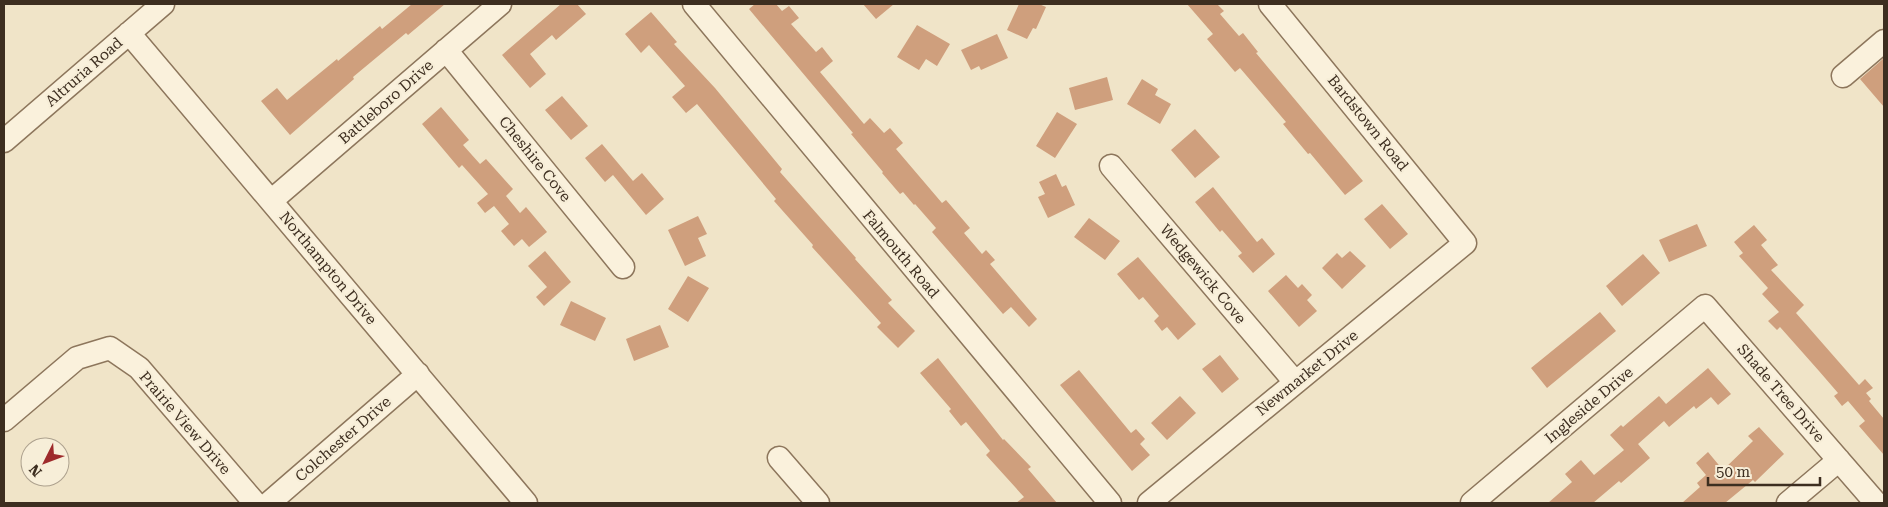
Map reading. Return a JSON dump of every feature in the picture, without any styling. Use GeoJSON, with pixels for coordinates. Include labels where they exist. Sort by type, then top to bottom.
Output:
{"type":"FeatureCollection","features":[{"type":"Feature","properties":{"kind":"street","name":"Altruria Road"},"geometry":{"type":"LineString","coordinates":[[4,141],[163,4]]}},
{"type":"Feature","properties":{"kind":"street","name":"Battleboro Drive"},"geometry":{"type":"LineString","coordinates":[[271,201],[500,4]]}},
{"type":"Feature","properties":{"kind":"street","name":"Falmouth Road"},"geometry":{"type":"LineString","coordinates":[[694,4],[1110,503]]}},
{"type":"Feature","properties":{"kind":"street","name":"Bardstown Road"},"geometry":{"type":"LineString","coordinates":[[1270,4],[1465,243]]}},
{"type":"Feature","properties":{"kind":"street","name":"Northampton Drive"},"geometry":{"type":"LineString","coordinates":[[129,33],[526,503]]}},
{"type":"Feature","properties":{"kind":"street"},"geometry":{"type":"LineString","coordinates":[[1843,76],[1884,41]]}},
{"type":"Feature","properties":{"kind":"street","name":"Cheshire Cove"},"geometry":{"type":"LineString","coordinates":[[446,50],[623,267]]}},
{"type":"Feature","properties":{"kind":"street","name":"Wedgewick Cove"},"geometry":{"type":"LineString","coordinates":[[1111,166],[1295,382]]}},
{"type":"Feature","properties":{"kind":"street","name":"Newmarket Drive"},"geometry":{"type":"LineString","coordinates":[[1149,503],[1465,243]]}},
{"type":"Feature","properties":{"kind":"street","name":"Shade Tree Drive"},"geometry":{"type":"LineString","coordinates":[[1705,306],[1876,503]]}},
{"type":"Feature","properties":{"kind":"street","name":"Ingleside Drive"},"geometry":{"type":"LineString","coordinates":[[1472,503],[1705,306]]}},
{"type":"Feature","properties":{"kind":"street","name":"Prairie View Drive"},"geometry":{"type":"LineString","coordinates":[[4,420],[78,358],[110,348],[138,368],[256,503]]}},
{"type":"Feature","properties":{"kind":"street","name":"Colchester Drive"},"geometry":{"type":"LineString","coordinates":[[269,503],[418,374]]}},
{"type":"Feature","properties":{"kind":"street"},"geometry":{"type":"LineString","coordinates":[[779,458],[818,503]]}},
{"type":"Feature","properties":{"kind":"street"},"geometry":{"type":"LineString","coordinates":[[1788,503],[1839,460]]}},
{"type":"Feature","properties":{"kind":"building"},"geometry":{"type":"Polygon","coordinates":[[[412,4],[445,4],[408,35],[406,33],[353,77],[354,79],[290,135],[261,101],[277,88],[287,100],[337,59],[338,61],[380,26],[382,29],[412,4]]]}},
{"type":"Feature","properties":{"kind":"building"},"geometry":{"type":"Polygon","coordinates":[[[561,4],[577,4],[586,14],[556,40],[552,35],[530,54],[546,74],[530,88],[502,55],[561,4]]]}},
{"type":"Feature","properties":{"kind":"building"},"geometry":{"type":"Polygon","coordinates":[[[755,4],[776,4],[782,11],[789,6],[799,18],[791,24],[816,52],[822,47],[833,61],[820,72],[864,124],[870,118],[884,133],[890,128],[903,143],[896,149],[942,203],[946,200],[970,228],[964,233],[982,254],[986,250],[995,260],[990,264],[1037,319],[1029,327],[1011,307],[1003,314],[932,232],[936,228],[903,192],[900,194],[882,173],[851,134],[853,133],[749,9],[755,4]]]}},
{"type":"Feature","properties":{"kind":"building"},"geometry":{"type":"Polygon","coordinates":[[[863,4],[894,4],[876,19],[863,4]]]}},
{"type":"Feature","properties":{"kind":"building"},"geometry":{"type":"Polygon","coordinates":[[[1019,4],[1039,4],[1046,7],[1036,29],[1033,28],[1027,39],[1007,30],[1019,4]]]}},
{"type":"Feature","properties":{"kind":"building"},"geometry":{"type":"Polygon","coordinates":[[[1187,4],[1217,4],[1224,11],[1220,14],[1239,36],[1243,33],[1258,52],[1256,53],[1363,181],[1345,195],[1283,124],[1286,122],[1240,68],[1235,72],[1207,39],[1213,34],[1187,4]]]}},
{"type":"Feature","properties":{"kind":"building"},"geometry":{"type":"Polygon","coordinates":[[[651,12],[677,42],[674,44],[715,88],[782,169],[780,172],[892,300],[888,303],[915,331],[898,348],[877,327],[881,323],[812,247],[813,245],[774,201],[776,199],[697,104],[686,113],[672,97],[685,86],[649,45],[641,53],[625,34],[651,12]]]}},
{"type":"Feature","properties":{"kind":"building"},"geometry":{"type":"Polygon","coordinates":[[[917,25],[950,44],[937,66],[926,59],[919,70],[897,57],[917,25]]]}},
{"type":"Feature","properties":{"kind":"building"},"geometry":{"type":"Polygon","coordinates":[[[997,34],[1008,58],[981,70],[979,66],[971,70],[961,50],[997,34]]]}},
{"type":"Feature","properties":{"kind":"building"},"geometry":{"type":"Polygon","coordinates":[[[1884,58],[1884,107],[1860,79],[1884,58]]]}},
{"type":"Feature","properties":{"kind":"building"},"geometry":{"type":"Polygon","coordinates":[[[1107,77],[1113,100],[1075,110],[1069,88],[1107,77]]]}},
{"type":"Feature","properties":{"kind":"building"},"geometry":{"type":"Polygon","coordinates":[[[1142,79],[1158,89],[1155,95],[1171,104],[1160,124],[1127,104],[1142,79]]]}},
{"type":"Feature","properties":{"kind":"building"},"geometry":{"type":"Polygon","coordinates":[[[562,96],[588,126],[571,140],[545,110],[562,96]]]}},
{"type":"Feature","properties":{"kind":"building"},"geometry":{"type":"Polygon","coordinates":[[[441,107],[469,140],[463,145],[480,164],[486,159],[513,189],[506,196],[520,213],[526,207],[547,232],[529,247],[522,239],[514,246],[501,231],[509,224],[494,206],[485,213],[477,203],[488,194],[462,165],[459,168],[422,124],[441,107]]]}},
{"type":"Feature","properties":{"kind":"building"},"geometry":{"type":"Polygon","coordinates":[[[1057,112],[1077,124],[1055,158],[1036,146],[1057,112]]]}},
{"type":"Feature","properties":{"kind":"building"},"geometry":{"type":"Polygon","coordinates":[[[1195,129],[1220,157],[1195,178],[1171,150],[1195,129]]]}},
{"type":"Feature","properties":{"kind":"building"},"geometry":{"type":"Polygon","coordinates":[[[602,144],[633,181],[642,173],[664,199],[646,215],[613,175],[605,182],[585,158],[602,144]]]}},
{"type":"Feature","properties":{"kind":"building"},"geometry":{"type":"Polygon","coordinates":[[[1056,174],[1062,187],[1066,185],[1075,205],[1048,218],[1038,197],[1045,194],[1039,182],[1056,174]]]}},
{"type":"Feature","properties":{"kind":"building"},"geometry":{"type":"Polygon","coordinates":[[[1213,187],[1257,242],[1262,238],[1275,254],[1253,273],[1238,256],[1242,253],[1222,230],[1220,232],[1195,202],[1213,187]]]}},
{"type":"Feature","properties":{"kind":"building"},"geometry":{"type":"Polygon","coordinates":[[[1382,204],[1408,234],[1390,249],[1364,219],[1382,204]]]}},
{"type":"Feature","properties":{"kind":"building"},"geometry":{"type":"Polygon","coordinates":[[[698,216],[707,234],[698,238],[706,256],[685,266],[668,230],[698,216]]]}},
{"type":"Feature","properties":{"kind":"building"},"geometry":{"type":"Polygon","coordinates":[[[1089,218],[1120,241],[1105,260],[1074,237],[1089,218]]]}},
{"type":"Feature","properties":{"kind":"building"},"geometry":{"type":"Polygon","coordinates":[[[1697,224],[1707,246],[1669,262],[1659,240],[1697,224]]]}},
{"type":"Feature","properties":{"kind":"building"},"geometry":{"type":"Polygon","coordinates":[[[1754,225],[1767,240],[1761,245],[1778,265],[1771,270],[1804,305],[1796,313],[1859,385],[1865,379],[1873,388],[1866,393],[1871,399],[1869,401],[1884,419],[1884,455],[1859,426],[1865,421],[1848,401],[1842,406],[1834,396],[1838,393],[1819,371],[1780,327],[1777,330],[1768,321],[1779,312],[1762,294],[1768,288],[1739,256],[1743,253],[1734,242],[1754,225]]]}},
{"type":"Feature","properties":{"kind":"building"},"geometry":{"type":"Polygon","coordinates":[[[545,251],[571,282],[544,306],[536,297],[547,287],[528,266],[545,251]]]}},
{"type":"Feature","properties":{"kind":"building"},"geometry":{"type":"Polygon","coordinates":[[[1350,251],[1366,266],[1342,289],[1322,268],[1337,253],[1342,258],[1350,251]]]}},
{"type":"Feature","properties":{"kind":"building"},"geometry":{"type":"Polygon","coordinates":[[[1643,254],[1660,273],[1622,306],[1606,286],[1643,254]]]}},
{"type":"Feature","properties":{"kind":"building"},"geometry":{"type":"Polygon","coordinates":[[[1138,257],[1196,324],[1178,340],[1167,327],[1162,331],[1154,321],[1159,316],[1143,297],[1139,300],[1117,274],[1138,257]]]}},
{"type":"Feature","properties":{"kind":"building"},"geometry":{"type":"Polygon","coordinates":[[[1286,275],[1298,288],[1302,284],[1312,295],[1307,300],[1317,311],[1299,327],[1268,291],[1286,275]]]}},
{"type":"Feature","properties":{"kind":"building"},"geometry":{"type":"Polygon","coordinates":[[[688,276],[709,288],[688,322],[668,309],[688,276]]]}},
{"type":"Feature","properties":{"kind":"building"},"geometry":{"type":"Polygon","coordinates":[[[571,301],[606,318],[595,341],[560,325],[571,301]]]}},
{"type":"Feature","properties":{"kind":"building"},"geometry":{"type":"Polygon","coordinates":[[[1600,312],[1616,331],[1547,388],[1531,368],[1600,312]]]}},
{"type":"Feature","properties":{"kind":"building"},"geometry":{"type":"Polygon","coordinates":[[[660,325],[669,347],[634,361],[626,339],[660,325]]]}},
{"type":"Feature","properties":{"kind":"building"},"geometry":{"type":"Polygon","coordinates":[[[1220,355],[1239,379],[1222,393],[1202,369],[1220,355]]]}},
{"type":"Feature","properties":{"kind":"building"},"geometry":{"type":"Polygon","coordinates":[[[938,358],[1003,440],[1031,467],[1028,469],[1057,503],[1016,503],[1024,497],[986,455],[990,451],[966,422],[961,426],[949,411],[951,409],[920,373],[938,358]]]}},
{"type":"Feature","properties":{"kind":"building"},"geometry":{"type":"Polygon","coordinates":[[[1708,368],[1731,394],[1718,405],[1711,397],[1696,409],[1694,406],[1669,427],[1664,421],[1638,444],[1650,458],[1621,483],[1619,481],[1593,503],[1548,503],[1572,482],[1565,474],[1581,460],[1594,475],[1624,450],[1610,435],[1621,425],[1623,427],[1659,396],[1666,404],[1708,368]]]}},
{"type":"Feature","properties":{"kind":"building"},"geometry":{"type":"Polygon","coordinates":[[[1079,370],[1131,433],[1136,429],[1145,439],[1140,444],[1150,455],[1132,471],[1060,385],[1079,370]]]}},
{"type":"Feature","properties":{"kind":"building"},"geometry":{"type":"Polygon","coordinates":[[[1180,396],[1196,413],[1167,440],[1151,423],[1180,396]]]}},
{"type":"Feature","properties":{"kind":"building"},"geometry":{"type":"Polygon","coordinates":[[[1759,427],[1784,454],[1755,482],[1753,480],[1725,503],[1682,503],[1700,487],[1697,483],[1706,475],[1696,463],[1708,452],[1723,470],[1753,441],[1748,436],[1759,427]]]}}]}
